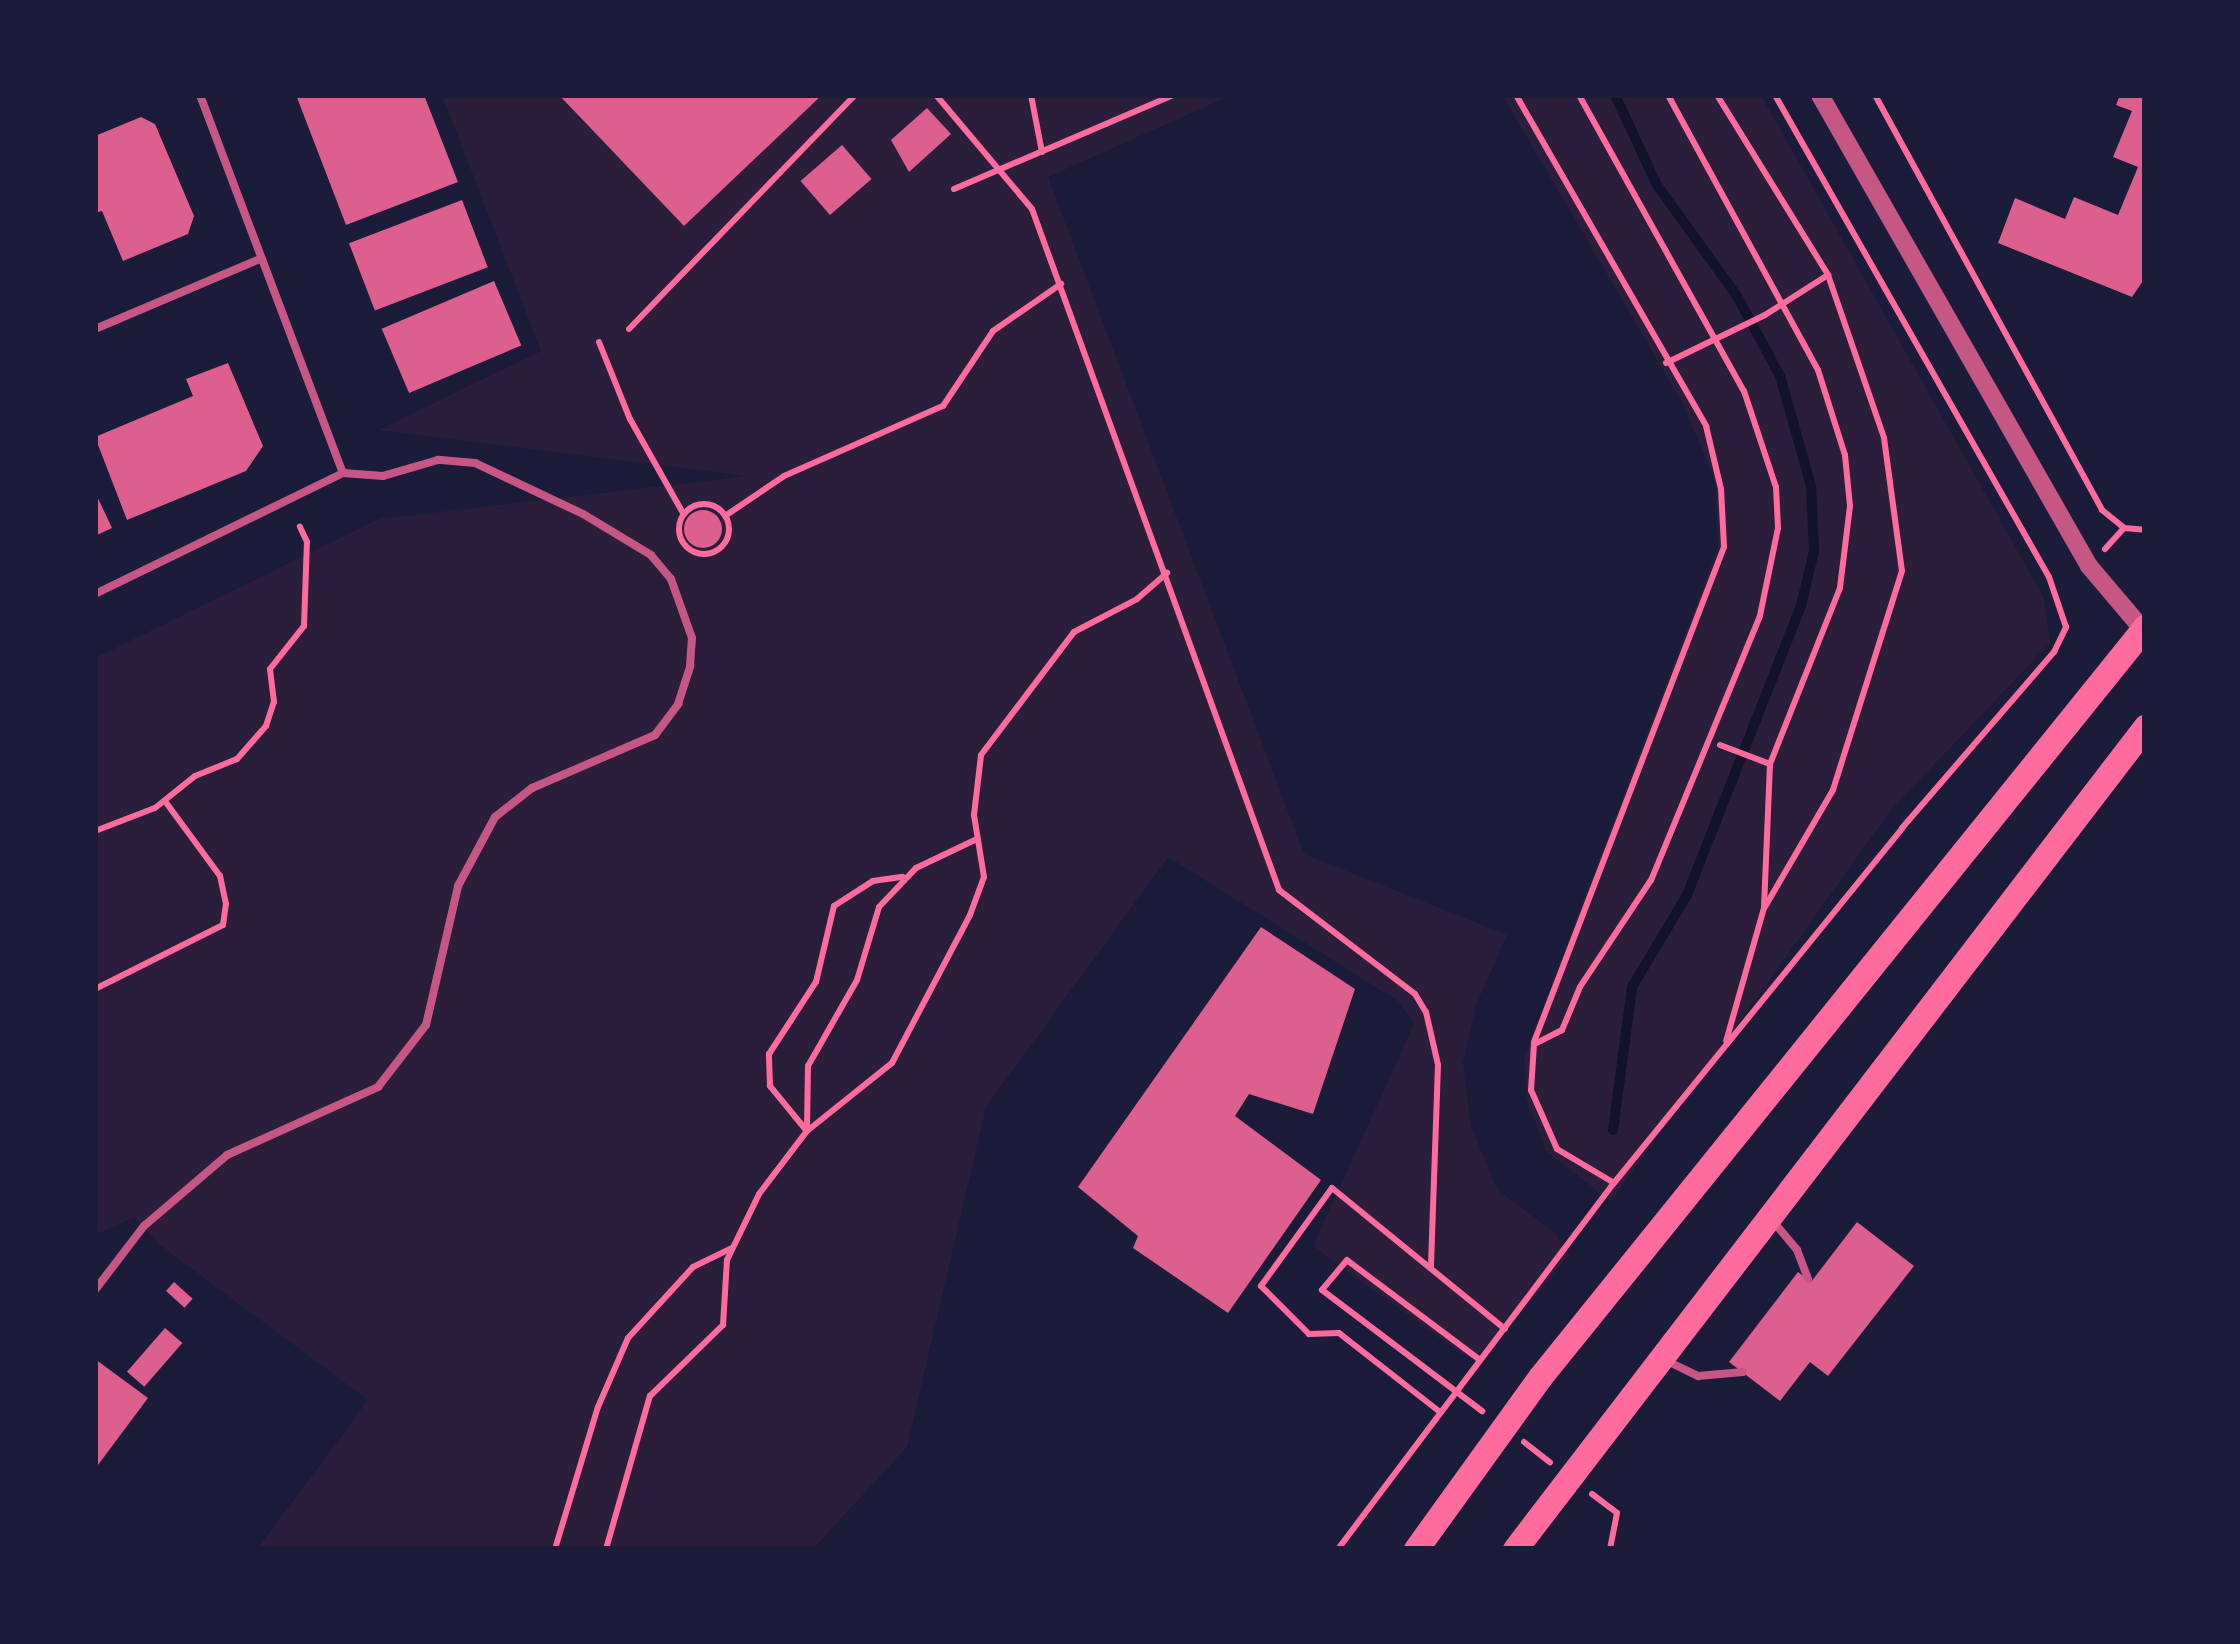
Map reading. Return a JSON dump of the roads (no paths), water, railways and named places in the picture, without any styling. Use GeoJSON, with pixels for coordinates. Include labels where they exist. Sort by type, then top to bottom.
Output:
{"type":"FeatureCollection","features":[{"type":"Feature","properties":{"kind":"main road"},"geometry":{"type":"LineString","coordinates":[[1416,1549],[1540,1377],[2144,629]]}},
{"type":"Feature","properties":{"kind":"main road"},"geometry":{"type":"LineString","coordinates":[[1515,1549],[2145,727]]}},
{"type":"Feature","properties":{"kind":"street"},"geometry":{"type":"LineString","coordinates":[[1820,95],[2089,566],[2144,629]]}},
{"type":"Feature","properties":{"kind":"lane"},"geometry":{"type":"LineString","coordinates":[[200,95],[343,473]]}},
{"type":"Feature","properties":{"kind":"lane"},"geometry":{"type":"LineString","coordinates":[[95,329],[262,258]]}},
{"type":"Feature","properties":{"kind":"lane"},"geometry":{"type":"LineString","coordinates":[[95,594],[343,473],[383,476],[438,460],[475,462],[583,514],[651,555],[671,579],[688,620],[690,666],[678,704],[655,735],[532,788],[495,817],[458,886],[426,1025],[378,1088],[227,1155],[144,1226],[95,1290]]}},
{"type":"Feature","properties":{"kind":"lane"},"geometry":{"type":"LineString","coordinates":[[1770,1217],[1797,1250],[1808,1279]]}},
{"type":"Feature","properties":{"kind":"lane"},"geometry":{"type":"LineString","coordinates":[[1661,1358],[1698,1376],[1742,1372]]}},
{"type":"Feature","properties":{"kind":"waterway"},"geometry":{"type":"LineString","coordinates":[[1613,1130],[1632,987],[1687,895],[1801,606],[1814,551],[1811,486],[1780,376],[1737,296],[1657,185],[1615,95]]}}]}
